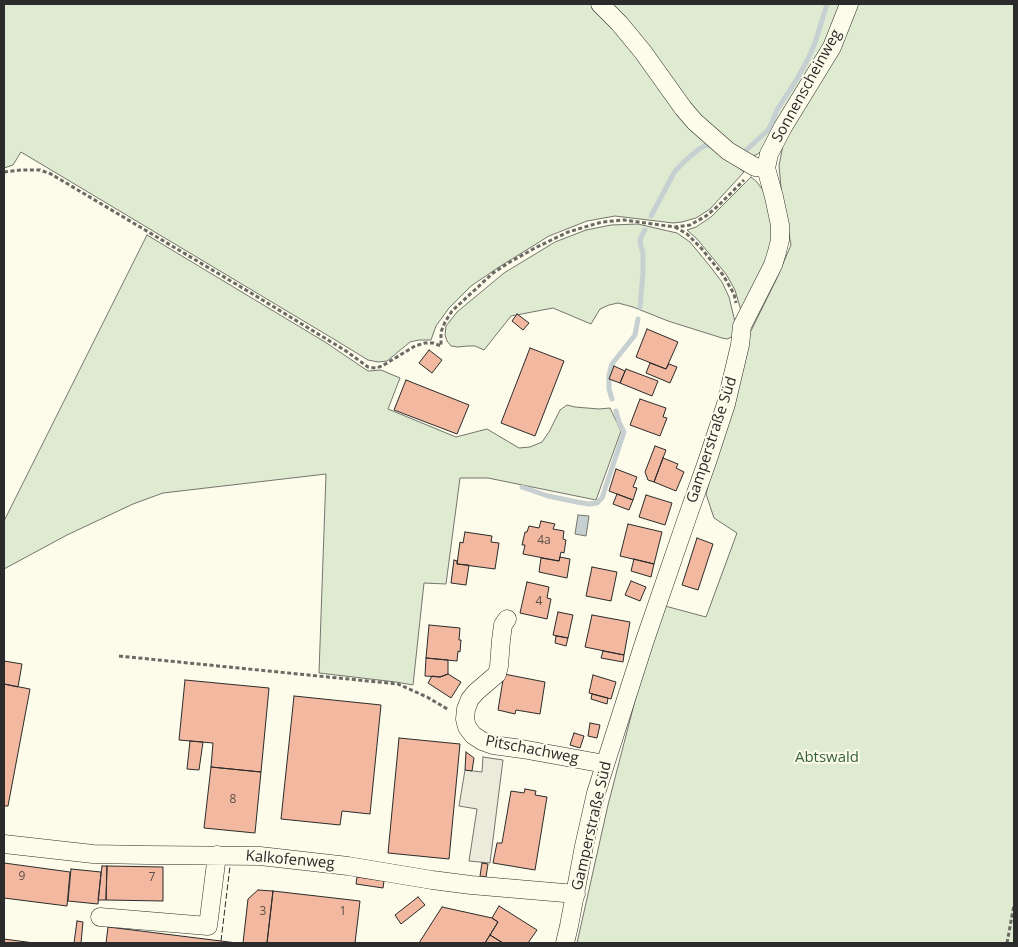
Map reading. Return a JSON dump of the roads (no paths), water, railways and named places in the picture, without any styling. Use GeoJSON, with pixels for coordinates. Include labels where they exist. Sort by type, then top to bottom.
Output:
{"type":"FeatureCollection","features":[{"type":"Feature","properties":{"kind":"street"},"geometry":{"type":"LineString","coordinates":[[600,4],[643,52],[695,122],[728,151],[761,168]]}},
{"type":"Feature","properties":{"kind":"street","name":"Sonnenscheinweg"},"geometry":{"type":"LineString","coordinates":[[761,168],[783,127],[832,47],[849,4]]}},
{"type":"Feature","properties":{"kind":"street","name":"Gamperstraße Süd"},"geometry":{"type":"LineString","coordinates":[[565,943],[596,793],[648,631],[723,412],[739,353],[742,326],[773,265],[780,240],[778,213],[761,168]]}},
{"type":"Feature","properties":{"kind":"street","name":"Pitschachweg"},"geometry":{"type":"LineString","coordinates":[[507,619],[503,625],[497,674],[470,699],[466,709],[465,719],[467,728],[482,741],[494,745],[605,764]]}},
{"type":"Feature","properties":{"kind":"street","name":"Kalkofenweg"},"geometry":{"type":"LineString","coordinates":[[4,844],[93,854],[260,856],[348,866],[471,885],[576,894]]}},
{"type":"Feature","properties":{"kind":"street"},"geometry":{"type":"LineString","coordinates":[[100,917],[208,926],[217,856]]}},
{"type":"Feature","properties":{"kind":"waterway"},"geometry":{"type":"LineString","coordinates":[[743,153],[768,130],[777,110],[797,79],[815,43],[827,4]]}},
{"type":"Feature","properties":{"kind":"waterway"},"geometry":{"type":"LineString","coordinates":[[651,216],[675,171],[699,149],[706,145],[714,148]]}},
{"type":"Feature","properties":{"kind":"waterway"},"geometry":{"type":"LineString","coordinates":[[640,307],[643,273],[643,253],[640,243],[645,230]]}},
{"type":"Feature","properties":{"kind":"waterway"},"geometry":{"type":"LineString","coordinates":[[612,399],[609,389],[609,375],[612,364],[635,335],[638,319]]}},
{"type":"Feature","properties":{"kind":"waterway"},"geometry":{"type":"LineString","coordinates":[[522,487],[548,496],[589,504],[597,503],[602,498],[624,432],[616,411]]}},
{"type":"Feature","properties":{"kind":"park label","name":"Abtswald"},"geometry":{"type":"Point","coordinates":[827,758]}}]}
